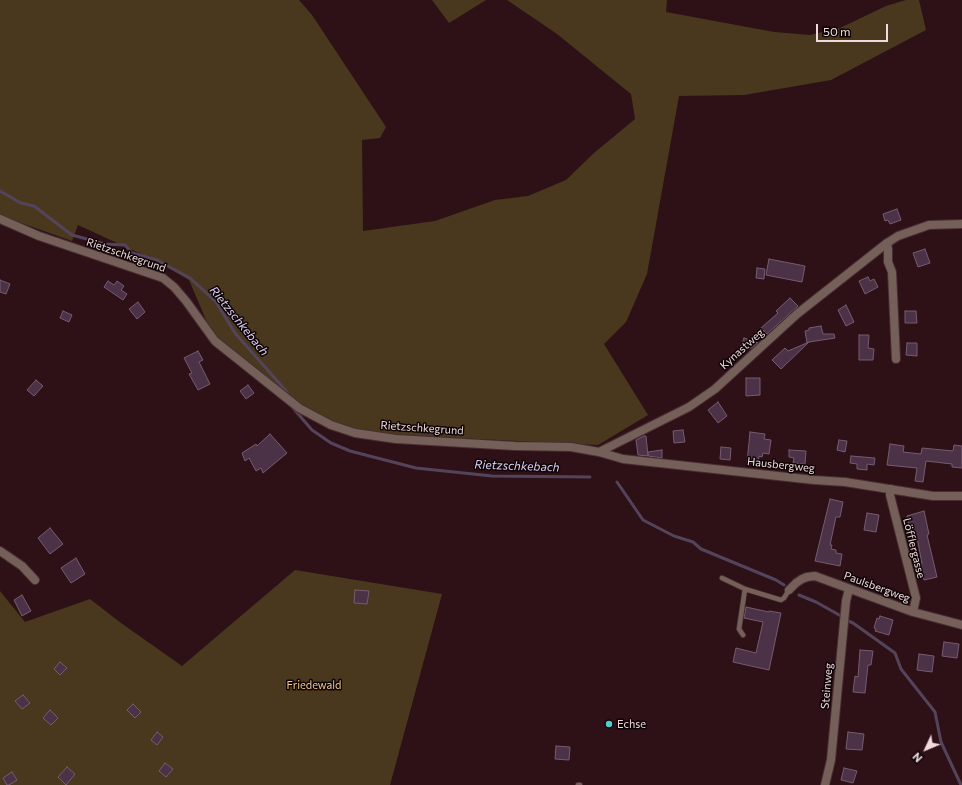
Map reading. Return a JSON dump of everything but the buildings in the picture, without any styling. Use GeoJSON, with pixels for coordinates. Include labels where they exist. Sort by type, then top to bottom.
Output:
{"type":"FeatureCollection","features":[{"type":"Feature","properties":{"kind":"street","name":"Rietzschkegrund"},"geometry":{"type":"LineString","coordinates":[[1,221],[39,236],[163,278],[182,296],[215,341],[299,408],[331,425],[355,432],[396,439],[515,446],[571,447],[599,452]]}},
{"type":"Feature","properties":{"kind":"street","name":"Kynastweg"},"geometry":{"type":"LineString","coordinates":[[599,452],[689,407],[715,389],[797,314],[898,236],[929,225],[962,224]]}},
{"type":"Feature","properties":{"kind":"street"},"geometry":{"type":"LineString","coordinates":[[887,243],[888,262],[892,272],[896,359]]}},
{"type":"Feature","properties":{"kind":"street","name":"Hausbergweg"},"geometry":{"type":"LineString","coordinates":[[599,452],[623,459],[814,480],[845,482],[933,496],[962,496]]}},
{"type":"Feature","properties":{"kind":"street","name":"Löfflergasse"},"geometry":{"type":"LineString","coordinates":[[891,489],[890,495],[916,598],[913,612]]}},
{"type":"Feature","properties":{"kind":"street"},"geometry":{"type":"LineString","coordinates":[[0,551],[22,566],[35,580]]}},
{"type":"Feature","properties":{"kind":"street","name":"Paulsbergweg"},"geometry":{"type":"LineString","coordinates":[[789,590],[802,579],[815,576],[913,612],[962,625]]}},
{"type":"Feature","properties":{"kind":"street","name":"Steinweg"},"geometry":{"type":"LineString","coordinates":[[825,785],[831,760],[846,601],[849,589]]}},
{"type":"Feature","properties":{"kind":"lane"},"geometry":{"type":"LineString","coordinates":[[722,578],[746,589],[781,600],[789,590]]}},
{"type":"Feature","properties":{"kind":"lane"},"geometry":{"type":"LineString","coordinates":[[743,635],[739,629],[746,589]]}},
{"type":"Feature","properties":{"kind":"green space"},"geometry":{"type":"Polygon","coordinates":[[[0,0],[299,0],[312,15],[386,127],[380,138],[362,140],[363,231],[435,221],[495,200],[528,196],[566,180],[594,153],[635,119],[631,94],[557,34],[507,0],[667,0],[666,12],[774,32],[810,35],[840,28],[886,6],[906,0],[919,0],[926,30],[831,80],[744,95],[679,96],[647,274],[626,322],[604,344],[648,415],[598,445],[355,433],[299,408],[215,341],[189,280],[154,260],[78,225],[72,241],[0,215],[0,0]]]}},
{"type":"Feature","properties":{"kind":"green space"},"geometry":{"type":"Polygon","coordinates":[[[432,0],[486,0],[449,23],[432,0]]]}},
{"type":"Feature","properties":{"kind":"green space","name":"Friedewald"},"geometry":{"type":"Polygon","coordinates":[[[295,570],[442,594],[390,785],[0,785],[0,591],[25,622],[90,599],[182,666],[295,570]]]}},
{"type":"Feature","properties":{"kind":"waterway","name":"Rietzschkebach"},"geometry":{"type":"LineString","coordinates":[[0,191],[21,203],[34,206],[72,235],[105,244],[125,245],[132,253],[157,260],[190,278],[216,302],[235,333],[287,392]]}},
{"type":"Feature","properties":{"kind":"waterway","name":"Rietzschkebach"},"geometry":{"type":"LineString","coordinates":[[293,408],[312,430],[331,443],[350,451],[416,468],[492,476],[590,477]]}},
{"type":"Feature","properties":{"kind":"waterway","name":"Rietzschkebach"},"geometry":{"type":"LineString","coordinates":[[617,482],[643,520],[674,536],[693,542],[701,549],[776,580],[784,585]]}},
{"type":"Feature","properties":{"kind":"waterway","name":"Rietzschkebach"},"geometry":{"type":"LineString","coordinates":[[799,595],[816,602],[841,616]]}},
{"type":"Feature","properties":{"kind":"waterway","name":"Rietzschkebach"},"geometry":{"type":"LineString","coordinates":[[846,620],[853,623],[895,653],[901,669],[935,712],[941,742],[961,785]]}},
{"type":"Feature","properties":{"kind":"place","name":"Echse"},"geometry":{"type":"Point","coordinates":[609,724]}}]}
